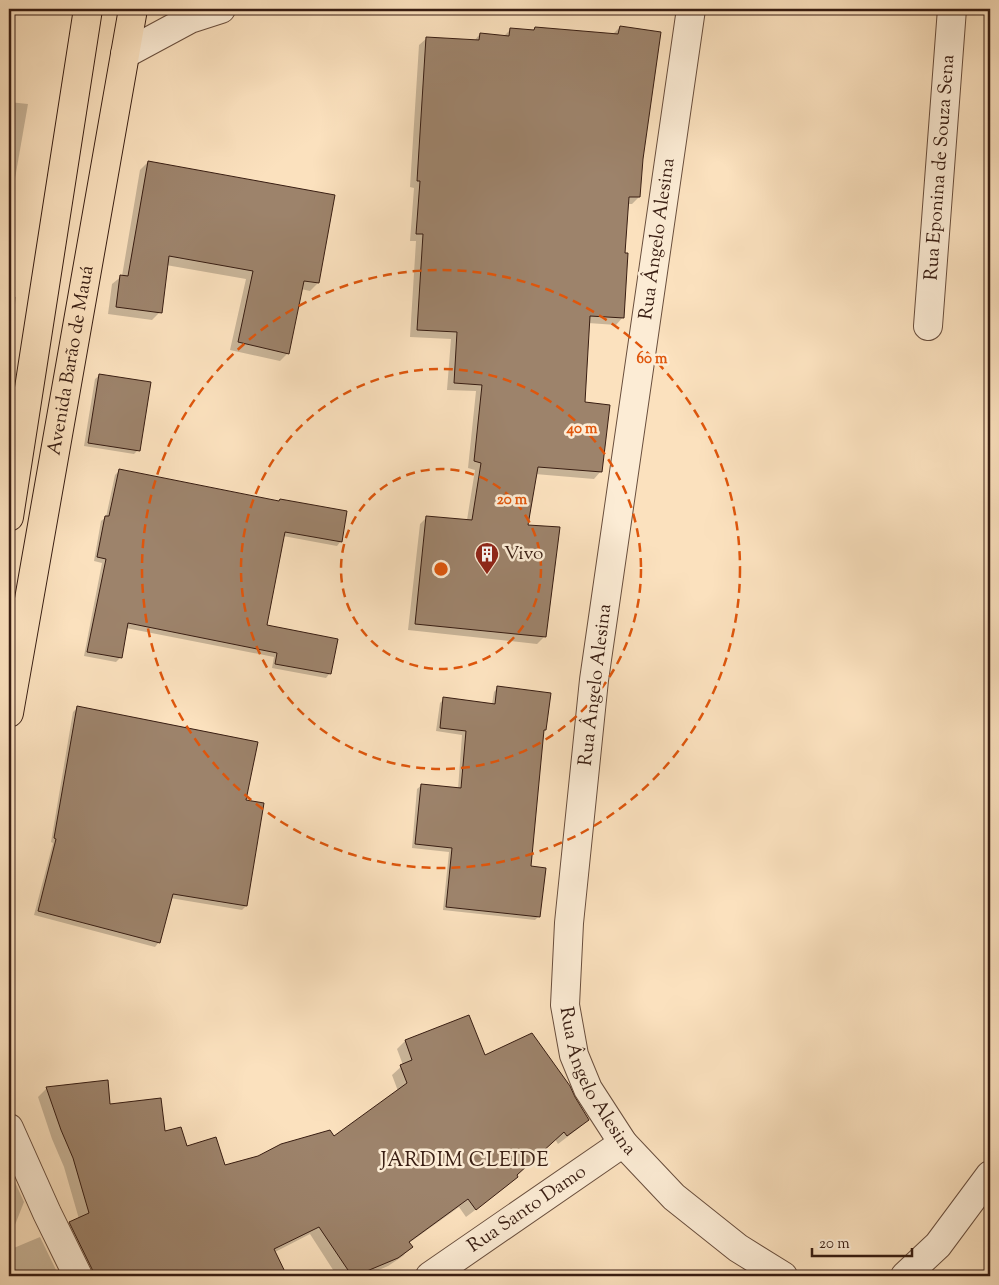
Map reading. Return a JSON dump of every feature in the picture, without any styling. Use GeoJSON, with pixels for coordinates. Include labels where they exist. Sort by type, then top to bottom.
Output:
{"type":"FeatureCollection","features":[{"type":"Feature","properties":{"kind":"main road","name":"Avenida Barão de Mauá"},"geometry":{"type":"LineString","coordinates":[[9,518],[88,9]]}},
{"type":"Feature","properties":{"kind":"main road","name":"Avenida Barão de Mauá"},"geometry":{"type":"LineString","coordinates":[[9,713],[133,9]]}},
{"type":"Feature","properties":{"kind":"street"},"geometry":{"type":"LineString","coordinates":[[125,54],[190,19],[221,9]]}},
{"type":"Feature","properties":{"kind":"street","name":"Rua Ângelo Alesina"},"geometry":{"type":"LineString","coordinates":[[691,9],[594,680],[569,924],[565,1004],[574,1056],[588,1089],[623,1143],[674,1197],[738,1248],[783,1276]]}},
{"type":"Feature","properties":{"kind":"street","name":"Rua Eponina de Souza Sena"},"geometry":{"type":"LineString","coordinates":[[928,326],[952,9]]}},
{"type":"Feature","properties":{"kind":"street"},"geometry":{"type":"LineString","coordinates":[[9,1128],[78,1276]]}},
{"type":"Feature","properties":{"kind":"street","name":"Rua Santo Damo"},"geometry":{"type":"LineString","coordinates":[[430,1276],[623,1143]]}},
{"type":"Feature","properties":{"kind":"street"},"geometry":{"type":"LineString","coordinates":[[905,1276],[938,1245],[990,1175]]}},
{"type":"Feature","properties":{"kind":"building"},"geometry":{"type":"Polygon","coordinates":[[[620,26],[661,32],[643,159],[640,197],[629,197],[625,253],[628,253],[624,318],[590,316],[585,402],[610,405],[602,472],[538,467],[528,525],[560,527],[546,637],[415,624],[426,516],[472,520],[481,463],[474,461],[482,385],[454,383],[457,332],[417,330],[423,234],[416,234],[420,181],[417,181],[426,37],[479,40],[480,33],[509,36],[510,28],[534,30],[535,27],[618,34],[620,26]]]}},
{"type":"Feature","properties":{"kind":"building"},"geometry":{"type":"Polygon","coordinates":[[[148,161],[335,195],[319,283],[304,281],[289,354],[238,342],[253,271],[169,256],[162,313],[116,307],[120,275],[128,276],[148,161]]]}},
{"type":"Feature","properties":{"kind":"building"},"geometry":{"type":"Polygon","coordinates":[[[99,374],[151,382],[140,451],[88,443],[99,374]]]}},
{"type":"Feature","properties":{"kind":"building"},"geometry":{"type":"Polygon","coordinates":[[[119,469],[279,501],[280,499],[347,511],[342,542],[285,532],[267,625],[338,639],[331,674],[275,664],[277,653],[128,623],[122,658],[87,652],[106,559],[97,557],[105,516],[109,516],[119,469]]]}},
{"type":"Feature","properties":{"kind":"building"},"geometry":{"type":"Polygon","coordinates":[[[497,686],[551,693],[546,730],[544,730],[531,866],[546,868],[540,917],[446,907],[452,848],[415,844],[421,784],[461,788],[466,731],[440,728],[443,697],[495,704],[497,686]]]}},
{"type":"Feature","properties":{"kind":"building"},"geometry":{"type":"Polygon","coordinates":[[[77,706],[258,742],[246,800],[264,803],[247,906],[173,894],[160,943],[38,911],[56,839],[54,838],[77,706]]]}},
{"type":"Feature","properties":{"kind":"building"},"geometry":{"type":"Polygon","coordinates":[[[469,1015],[485,1055],[532,1033],[570,1086],[589,1120],[567,1136],[564,1132],[517,1175],[518,1177],[476,1210],[468,1199],[409,1242],[413,1247],[398,1258],[355,1276],[352,1276],[319,1227],[274,1249],[287,1276],[94,1276],[69,1222],[89,1213],[73,1158],[46,1087],[108,1080],[110,1104],[161,1098],[165,1131],[181,1127],[187,1146],[216,1137],[225,1165],[258,1156],[281,1144],[330,1130],[334,1136],[407,1083],[400,1065],[412,1060],[405,1040],[469,1015]]]}},
{"type":"Feature","properties":{"kind":"place","name":"Vivo"},"geometry":{"type":"Point","coordinates":[487,575]}},
{"type":"Feature","properties":{"kind":"district","name":"JARDIM CLEIDE"},"geometry":{"type":"Point","coordinates":[465,1161]}}]}
